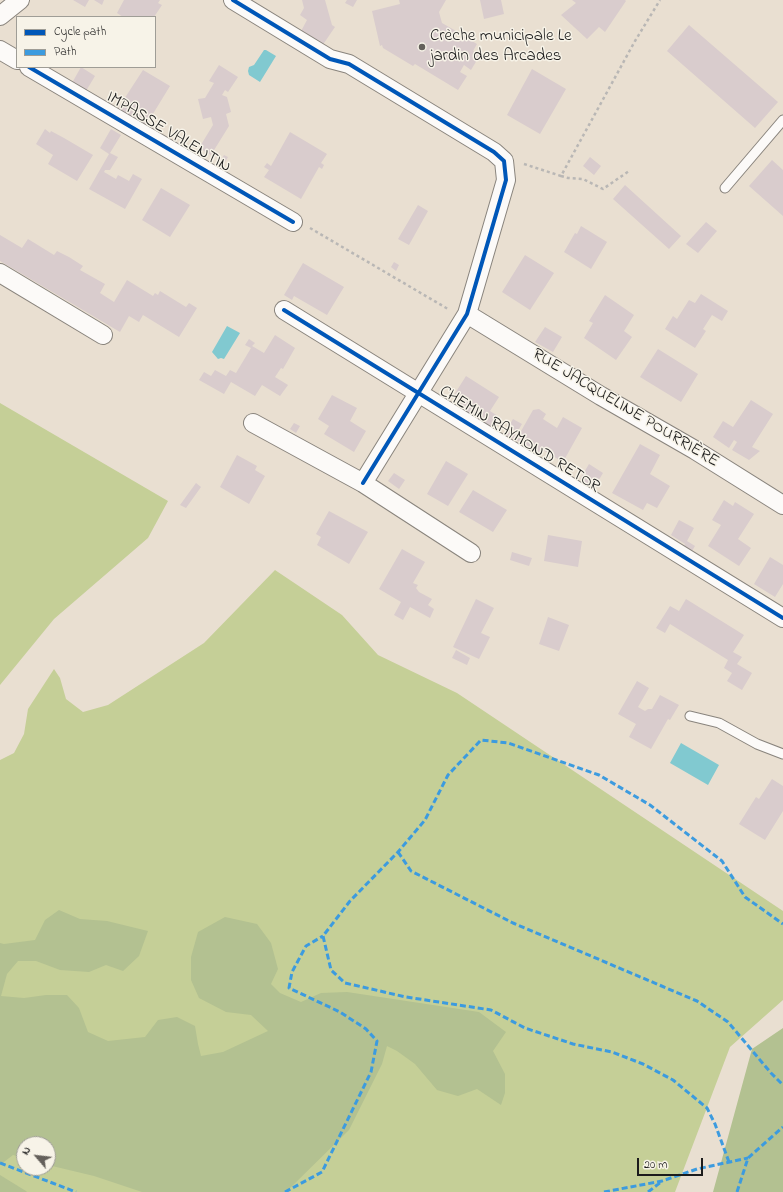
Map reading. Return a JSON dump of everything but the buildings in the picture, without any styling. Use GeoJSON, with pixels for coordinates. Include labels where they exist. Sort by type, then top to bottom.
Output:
{"type":"FeatureCollection","features":[{"type":"Feature","properties":{"kind":"street"},"geometry":{"type":"LineString","coordinates":[[0,16],[20,0]]}},
{"type":"Feature","properties":{"kind":"street"},"geometry":{"type":"LineString","coordinates":[[233,0],[330,59],[349,64],[494,152],[504,161]]}},
{"type":"Feature","properties":{"kind":"street"},"geometry":{"type":"LineString","coordinates":[[0,50],[16,59]]}},
{"type":"Feature","properties":{"kind":"street","name":"IMPASSE VALENTIN"},"geometry":{"type":"LineString","coordinates":[[31,68],[293,222]]}},
{"type":"Feature","properties":{"kind":"street","name":"CHEMIN RAYMOND RETOR"},"geometry":{"type":"LineString","coordinates":[[504,161],[506,180],[467,314],[419,394],[783,618]]}},
{"type":"Feature","properties":{"kind":"street"},"geometry":{"type":"LineString","coordinates":[[0,273],[103,335]]}},
{"type":"Feature","properties":{"kind":"street"},"geometry":{"type":"LineString","coordinates":[[284,310],[419,394],[363,483]]}},
{"type":"Feature","properties":{"kind":"street","name":"RUE JACQUELINE POURRIÈRE"},"geometry":{"type":"LineString","coordinates":[[467,314],[601,396],[695,450],[783,505]]}},
{"type":"Feature","properties":{"kind":"street"},"geometry":{"type":"LineString","coordinates":[[253,423],[363,483],[471,553]]}},
{"type":"Feature","properties":{"kind":"lane"},"geometry":{"type":"LineString","coordinates":[[725,188],[783,120]]}},
{"type":"Feature","properties":{"kind":"lane"},"geometry":{"type":"LineString","coordinates":[[690,716],[719,723],[757,744],[783,754]]}},
{"type":"Feature","properties":{"kind":"path"},"geometry":{"type":"LineString","coordinates":[[561,176],[660,0]]}},
{"type":"Feature","properties":{"kind":"path"},"geometry":{"type":"LineString","coordinates":[[504,161],[526,164],[568,178],[583,179],[603,189],[629,171]]}},
{"type":"Feature","properties":{"kind":"path"},"geometry":{"type":"LineString","coordinates":[[293,222],[304,225],[456,314],[467,314]]}},
{"type":"Feature","properties":{"kind":"green space"},"geometry":{"type":"Polygon","coordinates":[[[0,403],[168,501],[148,538],[54,619],[0,685],[0,403]]]}},
{"type":"Feature","properties":{"kind":"green space"},"geometry":{"type":"Polygon","coordinates":[[[275,570],[342,615],[378,655],[457,693],[783,911],[783,1000],[730,1047],[675,1192],[0,1192],[0,760],[14,753],[24,734],[28,709],[54,669],[60,678],[66,699],[83,712],[108,705],[204,643],[275,570]]]}},
{"type":"Feature","properties":{"kind":"green space"},"geometry":{"type":"Polygon","coordinates":[[[59,910],[80,919],[107,921],[148,931],[139,956],[123,971],[106,965],[89,972],[60,970],[36,961],[18,961],[7,974],[1,996],[24,998],[46,995],[67,995],[79,1008],[88,1032],[108,1041],[145,1037],[158,1020],[177,1017],[195,1026],[201,1056],[223,1052],[268,1031],[251,1015],[226,1012],[199,998],[191,980],[191,957],[198,932],[225,917],[257,924],[271,943],[278,969],[271,984],[280,993],[301,1002],[321,993],[347,992],[479,1012],[506,1032],[493,1051],[505,1074],[505,1093],[501,1105],[477,1089],[458,1096],[437,1090],[415,1064],[397,1051],[387,1046],[382,1064],[349,1130],[286,1192],[142,1192],[94,1176],[56,1167],[56,1136],[16,1136],[16,1156],[13,1155],[0,1165],[0,943],[4,944],[35,940],[45,920],[59,910]]]}},
{"type":"Feature","properties":{"kind":"green space"},"geometry":{"type":"Polygon","coordinates":[[[783,1028],[783,1192],[713,1192],[752,1049],[783,1028]]]}},
{"type":"Feature","properties":{"kind":"green space"},"geometry":{"type":"Polygon","coordinates":[[[0,1175],[26,1191],[27,1192],[0,1192],[0,1175]]]}},
{"type":"Feature","properties":{"kind":"water"},"geometry":{"type":"Polygon","coordinates":[[[264,50],[276,56],[260,82],[249,75],[248,71],[249,67],[254,65],[264,50]]]}},
{"type":"Feature","properties":{"kind":"water"},"geometry":{"type":"Polygon","coordinates":[[[227,326],[240,333],[224,359],[218,359],[212,352],[227,326]]]}},
{"type":"Feature","properties":{"kind":"water"},"geometry":{"type":"Polygon","coordinates":[[[681,743],[719,765],[708,785],[670,763],[681,743]]]}},
{"type":"Feature","properties":{"kind":"marked path"},"geometry":{"type":"LineString","coordinates":[[729,1162],[715,1124],[707,1108],[673,1080],[643,1064],[612,1052],[573,1044],[525,1028],[491,1010],[406,997],[345,983],[331,970],[323,936],[350,901],[398,852],[425,820],[448,775],[481,740],[508,743],[599,775],[650,805],[722,861],[745,897],[783,924]]}},
{"type":"Feature","properties":{"kind":"marked path"},"geometry":{"type":"LineString","coordinates":[[398,852],[411,871],[513,923],[697,1001],[728,1022],[783,1085]]}},
{"type":"Feature","properties":{"kind":"marked path"},"geometry":{"type":"LineString","coordinates":[[285,1192],[322,1172],[371,1072],[377,1041],[366,1029],[340,1012],[289,988],[292,972],[306,946],[323,936]]}},
{"type":"Feature","properties":{"kind":"marked path"},"geometry":{"type":"LineString","coordinates":[[737,1192],[748,1158],[783,1127]]}},
{"type":"Feature","properties":{"kind":"marked path"},"geometry":{"type":"LineString","coordinates":[[604,1192],[662,1181],[697,1169],[748,1158]]}},
{"type":"Feature","properties":{"kind":"marked path"},"geometry":{"type":"LineString","coordinates":[[0,1163],[76,1192]]}},
{"type":"Feature","properties":{"kind":"marked path"},"geometry":{"type":"LineString","coordinates":[[648,1192],[661,1182]]}},
{"type":"Feature","properties":{"kind":"cycle path"},"geometry":{"type":"LineString","coordinates":[[233,0],[330,59],[349,64],[494,152],[504,161],[506,180],[467,314],[363,483]]}},
{"type":"Feature","properties":{"kind":"cycle path"},"geometry":{"type":"LineString","coordinates":[[31,68],[293,222]]}},
{"type":"Feature","properties":{"kind":"cycle path"},"geometry":{"type":"LineString","coordinates":[[284,310],[783,618]]}},
{"type":"Feature","properties":{"kind":"place","name":"Crèche municipale Le jardin des Arcades"},"geometry":{"type":"Point","coordinates":[422,47]}}]}
